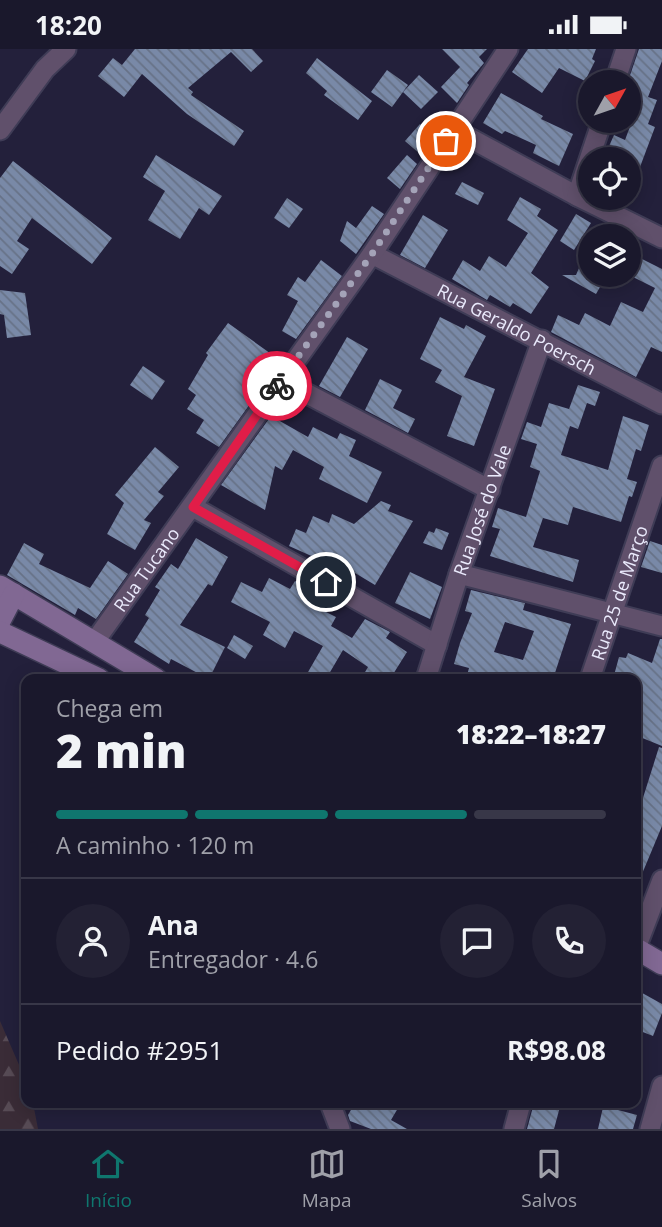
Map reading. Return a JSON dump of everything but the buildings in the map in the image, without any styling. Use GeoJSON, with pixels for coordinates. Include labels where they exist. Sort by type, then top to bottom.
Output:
{"type":"FeatureCollection","features":[{"type":"Feature","properties":{"kind":"street"},"geometry":{"type":"LineString","coordinates":[[0,130],[46,69],[66,49]]}},
{"type":"Feature","properties":{"kind":"street","name":"Rua Tucano"},"geometry":{"type":"LineString","coordinates":[[95,641],[372,254],[508,49]]}},
{"type":"Feature","properties":{"kind":"street"},"geometry":{"type":"LineString","coordinates":[[619,70],[626,49]]}},
{"type":"Feature","properties":{"kind":"street"},"geometry":{"type":"LineString","coordinates":[[453,129],[662,239]]}},
{"type":"Feature","properties":{"kind":"street"},"geometry":{"type":"LineString","coordinates":[[577,196],[598,133]]}},
{"type":"Feature","properties":{"kind":"street","name":"Rua Geraldo Poersch"},"geometry":{"type":"LineString","coordinates":[[372,254],[662,404]]}},
{"type":"Feature","properties":{"kind":"street","name":"Rua José do Vale"},"geometry":{"type":"LineString","coordinates":[[428,674],[459,575],[542,340]]}},
{"type":"Feature","properties":{"kind":"street"},"geometry":{"type":"LineString","coordinates":[[282,380],[490,490]]}},
{"type":"Feature","properties":{"kind":"street","name":"Rua 25 de Março"},"geometry":{"type":"LineString","coordinates":[[592,674],[662,466]]}},
{"type":"Feature","properties":{"kind":"street"},"geometry":{"type":"LineString","coordinates":[[193,507],[437,645]]}},
{"type":"Feature","properties":{"kind":"street"},"geometry":{"type":"LineString","coordinates":[[459,575],[662,626]]}},
{"type":"Feature","properties":{"kind":"street"},"geometry":{"type":"LineString","coordinates":[[0,621],[7,590],[148,674]]}},
{"type":"Feature","properties":{"kind":"street"},"geometry":{"type":"LineString","coordinates":[[0,632],[88,674]]}},
{"type":"Feature","properties":{"kind":"street"},"geometry":{"type":"LineString","coordinates":[[641,935],[662,880]]}},
{"type":"Feature","properties":{"kind":"street"},"geometry":{"type":"LineString","coordinates":[[641,951],[662,964]]}},
{"type":"Feature","properties":{"kind":"street"},"geometry":{"type":"LineString","coordinates":[[650,1129],[662,1086]]}},
{"type":"Feature","properties":{"kind":"street"},"geometry":{"type":"LineString","coordinates":[[514,1129],[520,1108]]}},
{"type":"Feature","properties":{"kind":"green space"},"geometry":{"type":"Polygon","coordinates":[[[0,1021],[21,1069],[21,1108],[34,1108],[38,1129],[0,1129],[0,1021]]]}},
{"type":"Feature","properties":{"kind":"way so far"},"geometry":{"type":"LineString","coordinates":[[277,386],[372,254],[446,141]]}},
{"type":"Feature","properties":{"kind":"route"},"geometry":{"type":"LineString","coordinates":[[277,386],[193,507],[326,582]]}}]}
